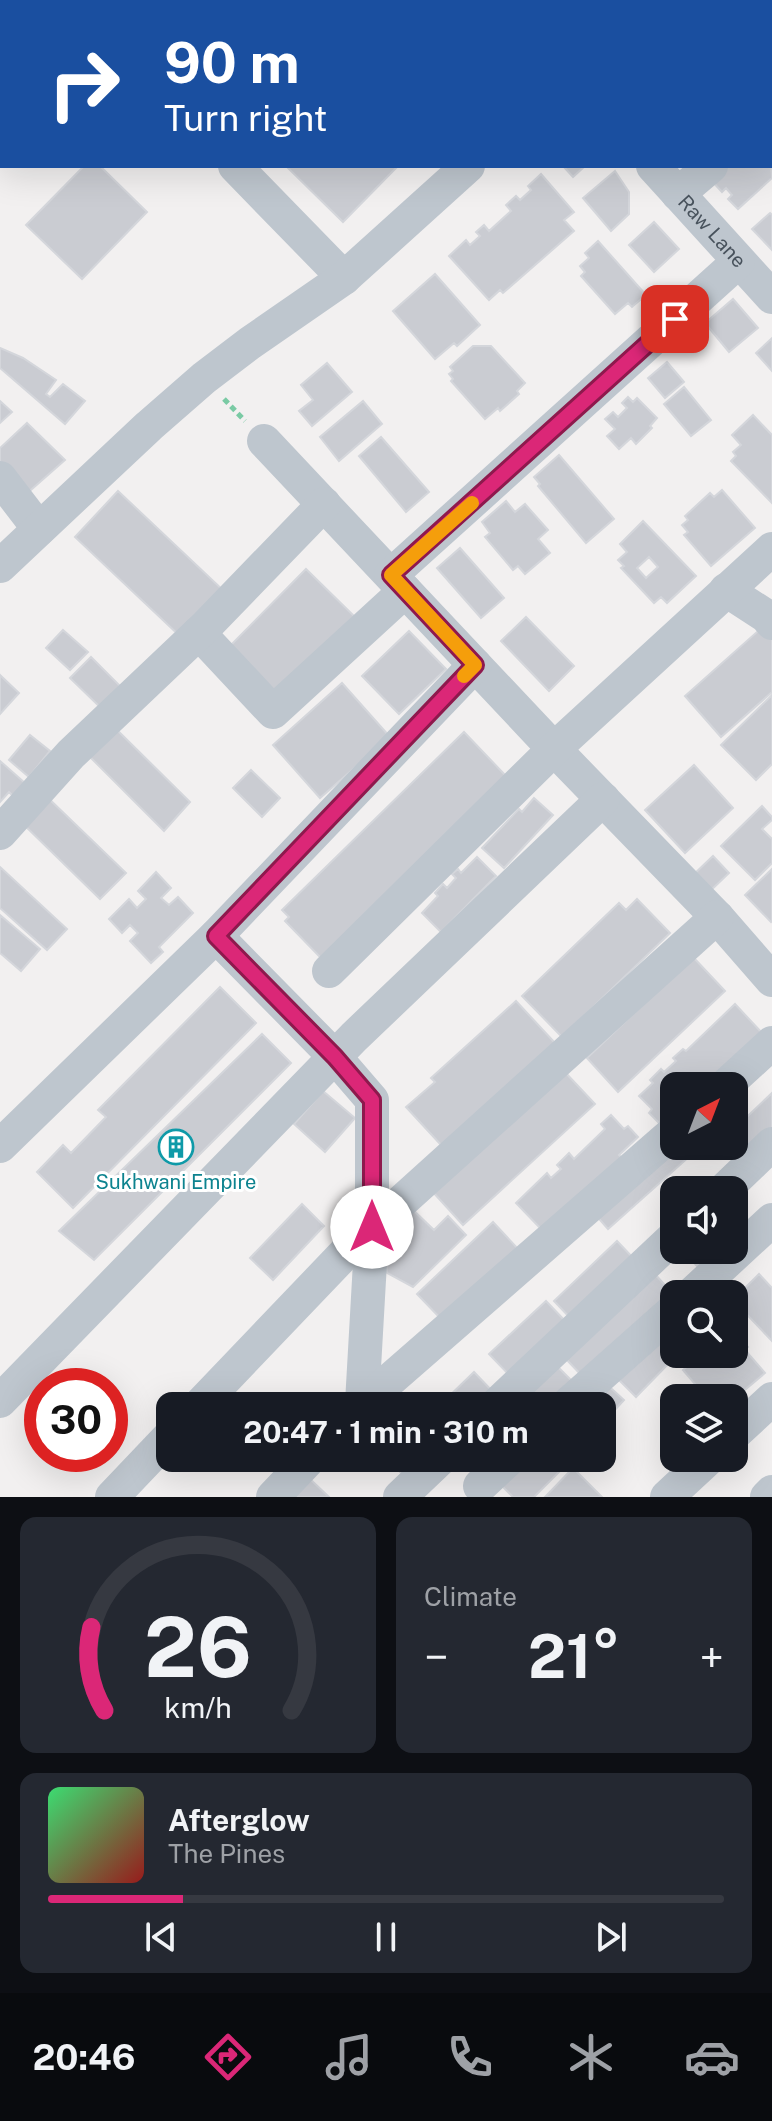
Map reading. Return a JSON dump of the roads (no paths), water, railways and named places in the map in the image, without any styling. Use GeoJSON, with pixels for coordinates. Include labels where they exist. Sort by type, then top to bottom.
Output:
{"type":"FeatureCollection","features":[{"type":"Feature","properties":{"kind":"street"},"geometry":{"type":"LineString","coordinates":[[237,168],[344,278]]}},
{"type":"Feature","properties":{"kind":"street"},"geometry":{"type":"LineString","coordinates":[[0,566],[204,378],[344,278],[466,168]]}},
{"type":"Feature","properties":{"kind":"street","name":"Raw Lane"},"geometry":{"type":"LineString","coordinates":[[655,168],[772,297]]}},
{"type":"Feature","properties":{"kind":"street"},"geometry":{"type":"LineString","coordinates":[[678,194],[709,168]]}},
{"type":"Feature","properties":{"kind":"street"},"geometry":{"type":"LineString","coordinates":[[199,633],[273,712],[398,583],[738,262]]}},
{"type":"Feature","properties":{"kind":"street"},"geometry":{"type":"LineString","coordinates":[[264,441],[717,917],[772,980]]}},
{"type":"Feature","properties":{"kind":"street"},"geometry":{"type":"LineString","coordinates":[[0,478],[39,529]]}},
{"type":"Feature","properties":{"kind":"street"},"geometry":{"type":"LineString","coordinates":[[0,833],[71,754],[199,633],[324,504]]}},
{"type":"Feature","properties":{"kind":"street"},"geometry":{"type":"LineString","coordinates":[[329,971],[554,749],[772,549]]}},
{"type":"Feature","properties":{"kind":"street"},"geometry":{"type":"LineString","coordinates":[[726,590],[772,623]]}},
{"type":"Feature","properties":{"kind":"street"},"geometry":{"type":"LineString","coordinates":[[0,1146],[216,936],[475,665]]}},
{"type":"Feature","properties":{"kind":"street"},"geometry":{"type":"LineString","coordinates":[[0,1401],[335,1057],[603,799]]}},
{"type":"Feature","properties":{"kind":"street"},"geometry":{"type":"LineString","coordinates":[[213,1392],[372,1227],[717,917]]}},
{"type":"Feature","properties":{"kind":"street"},"geometry":{"type":"LineString","coordinates":[[216,936],[335,1057],[372,1100],[372,1227],[362,1392]]}},
{"type":"Feature","properties":{"kind":"street"},"geometry":{"type":"LineString","coordinates":[[740,1072],[772,1043]]}},
{"type":"Feature","properties":{"kind":"street"},"geometry":{"type":"LineString","coordinates":[[376,1392],[660,1144]]}},
{"type":"Feature","properties":{"kind":"street"},"geometry":{"type":"LineString","coordinates":[[739,1176],[772,1144]]}},
{"type":"Feature","properties":{"kind":"street"},"geometry":{"type":"LineString","coordinates":[[707,1280],[772,1220]]}},
{"type":"Feature","properties":{"kind":"street"},"geometry":{"type":"LineString","coordinates":[[510,1392],[660,1250]]}},
{"type":"Feature","properties":{"kind":"street"},"geometry":{"type":"LineString","coordinates":[[582,1392],[660,1322]]}},
{"type":"Feature","properties":{"kind":"street"},"geometry":{"type":"LineString","coordinates":[[748,1421],[772,1399]]}},
{"type":"Feature","properties":{"kind":"street"},"geometry":{"type":"LineString","coordinates":[[112,1497],[156,1451]]}},
{"type":"Feature","properties":{"kind":"street"},"geometry":{"type":"LineString","coordinates":[[273,1497],[297,1472]]}},
{"type":"Feature","properties":{"kind":"street"},"geometry":{"type":"LineString","coordinates":[[400,1497],[426,1472]]}},
{"type":"Feature","properties":{"kind":"street"},"geometry":{"type":"LineString","coordinates":[[480,1486],[495,1472]]}},
{"type":"Feature","properties":{"kind":"street"},"geometry":{"type":"LineString","coordinates":[[667,1497],[694,1472]]}},
{"type":"Feature","properties":{"kind":"street"},"geometry":{"type":"LineString","coordinates":[[767,1497],[772,1492]]}},
{"type":"Feature","properties":{"kind":"place","name":"Sukhwani Empire"},"geometry":{"type":"Point","coordinates":[176,1147]}}]}
